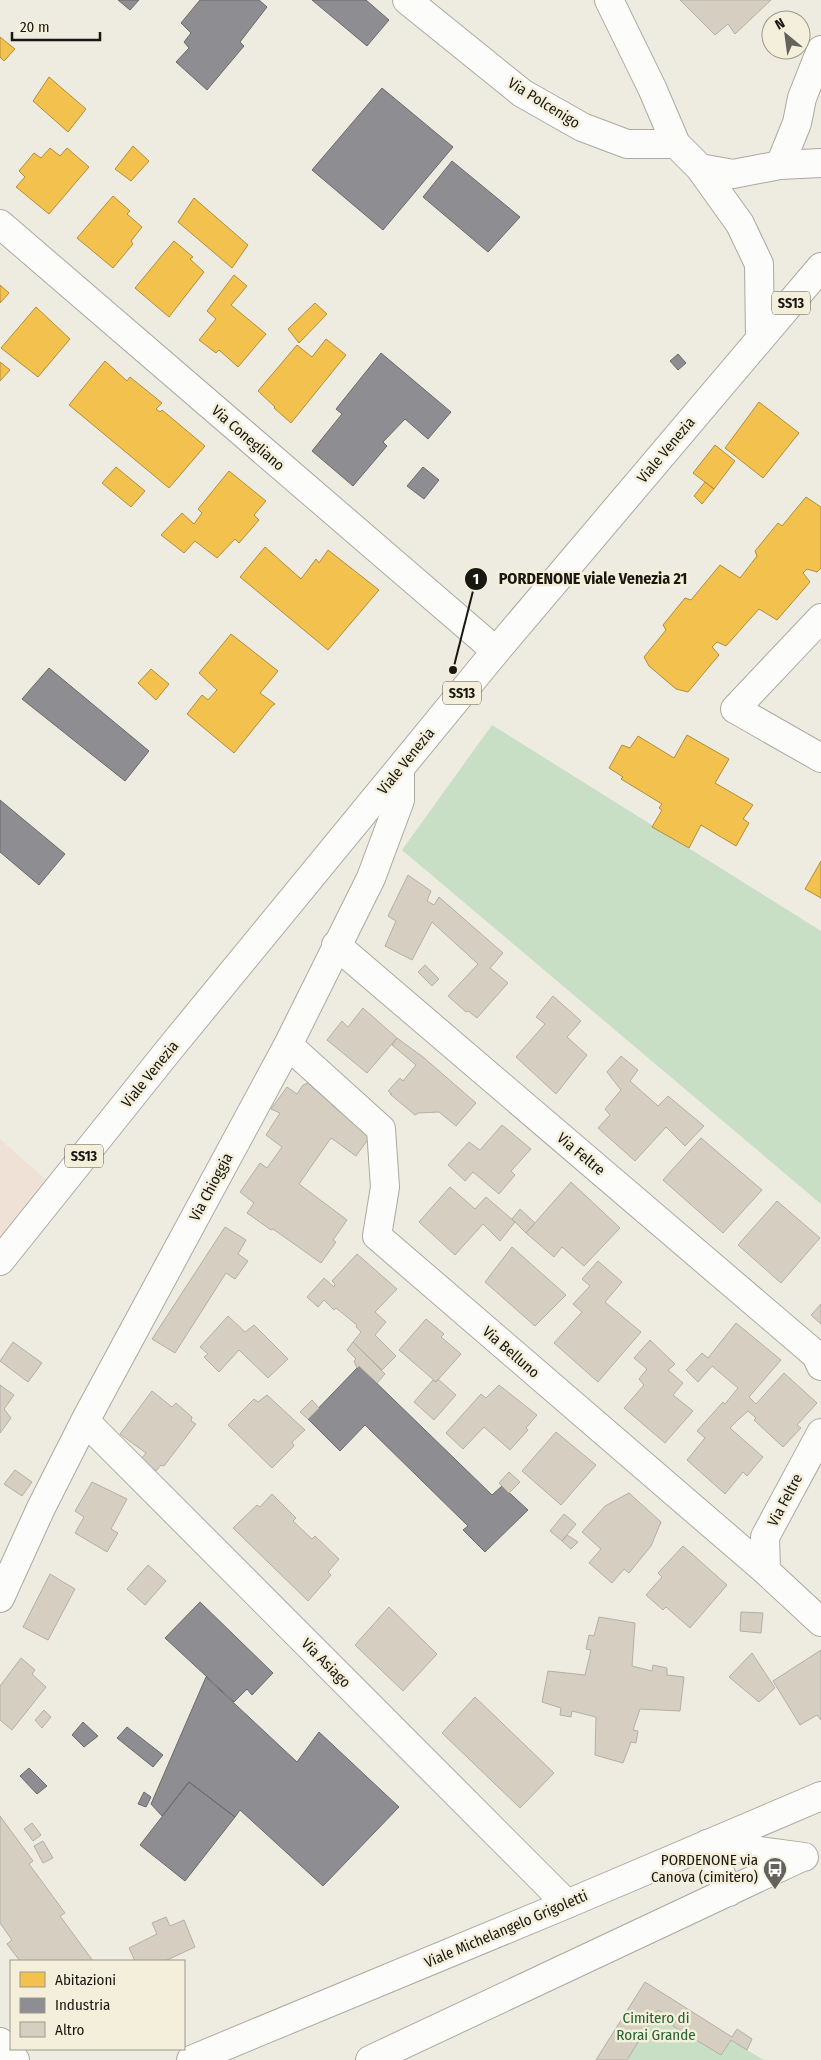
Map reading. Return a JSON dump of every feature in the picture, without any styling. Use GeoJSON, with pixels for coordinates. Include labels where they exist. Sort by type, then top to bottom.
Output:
{"type":"FeatureCollection","features":[{"type":"Feature","properties":{"kind":"street","name":"Via Polcenigo"},"geometry":{"type":"LineString","coordinates":[[408,0],[522,93],[582,127],[627,144],[676,144]]}},
{"type":"Feature","properties":{"kind":"street"},"geometry":{"type":"LineString","coordinates":[[609,0],[652,88],[676,144],[700,168],[740,224],[759,264],[760,339]]}},
{"type":"Feature","properties":{"kind":"street"},"geometry":{"type":"LineString","coordinates":[[780,165],[797,123],[802,98],[821,50]]}},
{"type":"Feature","properties":{"kind":"street"},"geometry":{"type":"LineString","coordinates":[[700,168],[733,174],[780,165],[821,163]]}},
{"type":"Feature","properties":{"kind":"street"},"geometry":{"type":"LineString","coordinates":[[780,165],[821,182]]}},
{"type":"Feature","properties":{"kind":"street","name":"Via Conegliano"},"geometry":{"type":"LineString","coordinates":[[0,224],[496,651]]}},
{"type":"Feature","properties":{"kind":"street","name":"Viale Venezia"},"geometry":{"type":"LineString","coordinates":[[0,1261],[168,1051],[496,651],[821,267]]}},
{"type":"Feature","properties":{"kind":"street"},"geometry":{"type":"LineString","coordinates":[[821,618],[734,710],[821,758]]}},
{"type":"Feature","properties":{"kind":"street","name":"Via Chioggia"},"geometry":{"type":"LineString","coordinates":[[0,1598],[41,1508],[85,1421],[288,1044],[371,878],[400,800],[400,769]]}},
{"type":"Feature","properties":{"kind":"street","name":"Via Feltre"},"geometry":{"type":"LineString","coordinates":[[336,945],[816,1354],[821,1366]]}},
{"type":"Feature","properties":{"kind":"street","name":"Via Belluno"},"geometry":{"type":"LineString","coordinates":[[288,1044],[382,1129],[385,1187],[377,1236],[766,1571],[821,1622]]}},
{"type":"Feature","properties":{"kind":"street","name":"Via Asiago"},"geometry":{"type":"LineString","coordinates":[[85,1421],[567,1904]]}},
{"type":"Feature","properties":{"kind":"street","name":"Via Feltre"},"geometry":{"type":"LineString","coordinates":[[766,1571],[765,1537],[821,1433]]}},
{"type":"Feature","properties":{"kind":"street","name":"Viale Michelangelo Grigoletti"},"geometry":{"type":"LineString","coordinates":[[191,2060],[821,1796]]}},
{"type":"Feature","properties":{"kind":"street"},"geometry":{"type":"LineString","coordinates":[[707,1844],[811,1856]]}},
{"type":"Feature","properties":{"kind":"street"},"geometry":{"type":"LineString","coordinates":[[707,1844],[729,1892]]}},
{"type":"Feature","properties":{"kind":"street"},"geometry":{"type":"LineString","coordinates":[[370,2060],[729,1892],[811,1856]]}},
{"type":"Feature","properties":{"kind":"street"},"geometry":{"type":"LineString","coordinates":[[0,2042],[15,2060]]}},
{"type":"Feature","properties":{"kind":"shaded area"},"geometry":{"type":"Polygon","coordinates":[[[0,1139],[52,1185],[0,1250],[0,1139]]]}},
{"type":"Feature","properties":{"kind":"green space"},"geometry":{"type":"Polygon","coordinates":[[[492,725],[821,931],[821,1204],[402,850],[492,725]]]}},
{"type":"Feature","properties":{"kind":"green space","name":"Cimitero di Rorai Grande"},"geometry":{"type":"Polygon","coordinates":[[[645,1982],[732,2037],[737,2029],[752,2039],[747,2050],[764,2060],[596,2060],[645,1982]]]}},
{"type":"Feature","properties":{"kind":"building: Abitazioni"},"geometry":{"type":"Polygon","coordinates":[[[0,37],[15,49],[4,61],[0,57],[0,37]]]}},
{"type":"Feature","properties":{"kind":"building: Abitazioni"},"geometry":{"type":"Polygon","coordinates":[[[49,77],[86,109],[68,132],[33,101],[49,77]]]}},
{"type":"Feature","properties":{"kind":"building: Abitazioni"},"geometry":{"type":"Polygon","coordinates":[[[133,146],[149,161],[131,181],[115,169],[133,146]]]}},
{"type":"Feature","properties":{"kind":"building: Abitazioni"},"geometry":{"type":"Polygon","coordinates":[[[50,148],[60,156],[67,148],[89,167],[49,214],[16,187],[25,177],[19,171],[34,153],[41,158],[50,148]]]}},
{"type":"Feature","properties":{"kind":"building: Abitazioni"},"geometry":{"type":"Polygon","coordinates":[[[113,196],[130,211],[127,214],[142,227],[131,241],[133,244],[113,268],[77,238],[113,196]]]}},
{"type":"Feature","properties":{"kind":"building: Abitazioni"},"geometry":{"type":"Polygon","coordinates":[[[194,198],[248,245],[232,268],[178,222],[194,198]]]}},
{"type":"Feature","properties":{"kind":"building: Abitazioni"},"geometry":{"type":"Polygon","coordinates":[[[174,241],[193,257],[190,259],[204,272],[169,317],[135,288],[174,241]]]}},
{"type":"Feature","properties":{"kind":"building: Abitazioni"},"geometry":{"type":"Polygon","coordinates":[[[234,275],[247,286],[231,305],[266,334],[238,367],[219,350],[216,353],[199,340],[216,319],[207,311],[234,275]]]}},
{"type":"Feature","properties":{"kind":"building: Abitazioni"},"geometry":{"type":"Polygon","coordinates":[[[0,285],[9,293],[0,303],[0,285]]]}},
{"type":"Feature","properties":{"kind":"building: Abitazioni"},"geometry":{"type":"Polygon","coordinates":[[[315,303],[327,314],[299,343],[288,329],[315,303]]]}},
{"type":"Feature","properties":{"kind":"building: Abitazioni"},"geometry":{"type":"Polygon","coordinates":[[[36,307],[70,339],[38,377],[1,348],[36,307]]]}},
{"type":"Feature","properties":{"kind":"building: Abitazioni"},"geometry":{"type":"Polygon","coordinates":[[[326,339],[346,355],[291,423],[258,391],[297,345],[312,357],[326,339]]]}},
{"type":"Feature","properties":{"kind":"building: Abitazioni"},"geometry":{"type":"Polygon","coordinates":[[[105,361],[127,381],[130,377],[162,403],[156,409],[160,412],[162,410],[205,446],[169,488],[69,405],[105,361]]]}},
{"type":"Feature","properties":{"kind":"building: Abitazioni"},"geometry":{"type":"Polygon","coordinates":[[[0,362],[10,370],[0,381],[0,362]]]}},
{"type":"Feature","properties":{"kind":"building: Abitazioni"},"geometry":{"type":"Polygon","coordinates":[[[759,402],[799,433],[763,478],[725,448],[759,402]]]}},
{"type":"Feature","properties":{"kind":"building: Abitazioni"},"geometry":{"type":"Polygon","coordinates":[[[715,445],[735,461],[714,489],[693,473],[715,445]]]}},
{"type":"Feature","properties":{"kind":"building: Abitazioni"},"geometry":{"type":"Polygon","coordinates":[[[116,467],[145,491],[131,507],[102,483],[116,467]]]}},
{"type":"Feature","properties":{"kind":"building: Abitazioni"},"geometry":{"type":"Polygon","coordinates":[[[229,471],[266,501],[254,515],[259,520],[239,543],[235,539],[217,558],[195,541],[184,553],[161,535],[182,513],[194,524],[202,513],[198,509],[229,471]]]}},
{"type":"Feature","properties":{"kind":"building: Abitazioni"},"geometry":{"type":"Polygon","coordinates":[[[705,482],[714,489],[702,504],[694,496],[705,482]]]}},
{"type":"Feature","properties":{"kind":"building: Abitazioni"},"geometry":{"type":"Polygon","coordinates":[[[806,497],[821,507],[821,568],[817,572],[807,569],[803,573],[810,582],[777,620],[759,609],[726,646],[717,642],[712,647],[719,655],[688,692],[676,689],[649,666],[644,657],[666,630],[663,625],[685,598],[691,600],[720,565],[740,578],[757,556],[755,551],[778,523],[782,526],[806,497]]]}},
{"type":"Feature","properties":{"kind":"building: Abitazioni"},"geometry":{"type":"Polygon","coordinates":[[[265,547],[301,579],[316,559],[319,563],[328,550],[379,590],[328,650],[240,577],[265,547]]]}},
{"type":"Feature","properties":{"kind":"building: Abitazioni"},"geometry":{"type":"Polygon","coordinates":[[[231,634],[278,671],[260,693],[275,704],[234,753],[187,714],[202,695],[208,700],[217,690],[199,673],[231,634]]]}},
{"type":"Feature","properties":{"kind":"building: Abitazioni"},"geometry":{"type":"Polygon","coordinates":[[[151,669],[169,684],[156,700],[138,683],[151,669]]]}},
{"type":"Feature","properties":{"kind":"building: Abitazioni"},"geometry":{"type":"Polygon","coordinates":[[[687,735],[729,759],[715,783],[753,805],[743,819],[749,823],[736,846],[701,825],[689,848],[652,827],[662,810],[659,808],[662,804],[621,779],[623,777],[609,768],[622,745],[630,748],[638,736],[674,758],[687,735]]]}},
{"type":"Feature","properties":{"kind":"building: Abitazioni"},"geometry":{"type":"Polygon","coordinates":[[[821,861],[821,898],[805,889],[821,861]]]}},
{"type":"Feature","properties":{"kind":"building: Industria"},"geometry":{"type":"Polygon","coordinates":[[[118,0],[139,0],[130,10],[118,0]]]}},
{"type":"Feature","properties":{"kind":"building: Industria"},"geometry":{"type":"Polygon","coordinates":[[[200,0],[259,0],[267,7],[240,42],[244,46],[207,90],[176,62],[189,48],[184,42],[191,33],[181,23],[200,0]]]}},
{"type":"Feature","properties":{"kind":"building: Industria"},"geometry":{"type":"Polygon","coordinates":[[[312,0],[366,0],[389,20],[367,46],[312,0]]]}},
{"type":"Feature","properties":{"kind":"building: Industria"},"geometry":{"type":"Polygon","coordinates":[[[382,88],[453,147],[383,230],[312,170],[382,88]]]}},
{"type":"Feature","properties":{"kind":"building: Industria"},"geometry":{"type":"Polygon","coordinates":[[[452,161],[520,217],[488,252],[423,197],[452,161]]]}},
{"type":"Feature","properties":{"kind":"building: Industria"},"geometry":{"type":"Polygon","coordinates":[[[381,353],[451,412],[428,439],[405,419],[383,442],[387,446],[353,486],[312,451],[342,414],[336,409],[381,353]]]}},
{"type":"Feature","properties":{"kind":"building: Industria"},"geometry":{"type":"Polygon","coordinates":[[[678,354],[686,363],[678,370],[670,361],[678,354]]]}},
{"type":"Feature","properties":{"kind":"building: Industria"},"geometry":{"type":"Polygon","coordinates":[[[423,467],[439,480],[424,499],[407,486],[423,467]]]}},
{"type":"Feature","properties":{"kind":"building: Industria"},"geometry":{"type":"Polygon","coordinates":[[[49,668],[149,751],[125,781],[22,699],[49,668]]]}},
{"type":"Feature","properties":{"kind":"building: Industria"},"geometry":{"type":"Polygon","coordinates":[[[0,800],[65,854],[39,885],[0,852],[0,800]]]}},
{"type":"Feature","properties":{"kind":"building: Industria"},"geometry":{"type":"Polygon","coordinates":[[[359,1366],[492,1495],[502,1486],[528,1510],[485,1552],[463,1530],[468,1526],[365,1425],[340,1451],[308,1419],[359,1366]]]}},
{"type":"Feature","properties":{"kind":"building: Industria"},"geometry":{"type":"Polygon","coordinates":[[[200,1602],[273,1673],[252,1695],[247,1689],[234,1702],[165,1638],[200,1602]]]}},
{"type":"Feature","properties":{"kind":"building: Industria"},"geometry":{"type":"Polygon","coordinates":[[[206,1677],[297,1762],[319,1732],[399,1807],[323,1886],[240,1810],[235,1817],[189,1782],[162,1816],[151,1804],[206,1677]]]}},
{"type":"Feature","properties":{"kind":"building: Industria"},"geometry":{"type":"Polygon","coordinates":[[[83,1722],[98,1736],[84,1747],[72,1735],[83,1722]]]}},
{"type":"Feature","properties":{"kind":"building: Industria"},"geometry":{"type":"Polygon","coordinates":[[[127,1727],[163,1755],[153,1767],[117,1738],[127,1727]]]}},
{"type":"Feature","properties":{"kind":"building: Industria"},"geometry":{"type":"Polygon","coordinates":[[[29,1768],[47,1786],[37,1794],[20,1776],[29,1768]]]}},
{"type":"Feature","properties":{"kind":"building: Industria"},"geometry":{"type":"Polygon","coordinates":[[[189,1782],[235,1817],[185,1881],[140,1845],[189,1782]]]}},
{"type":"Feature","properties":{"kind":"building: Industria"},"geometry":{"type":"Polygon","coordinates":[[[144,1792],[151,1797],[146,1807],[138,1804],[144,1792]]]}},
{"type":"Feature","properties":{"kind":"building: Altro"},"geometry":{"type":"Polygon","coordinates":[[[680,0],[771,0],[735,34],[728,24],[715,35],[680,0]]]}},
{"type":"Feature","properties":{"kind":"building: Altro"},"geometry":{"type":"Polygon","coordinates":[[[408,875],[431,891],[427,901],[434,905],[439,897],[503,953],[490,968],[508,983],[477,1018],[468,1011],[466,1012],[448,996],[478,964],[432,922],[412,960],[385,946],[396,921],[388,916],[408,875]]]}},
{"type":"Feature","properties":{"kind":"building: Altro"},"geometry":{"type":"Polygon","coordinates":[[[425,965],[439,979],[432,986],[418,972],[425,965]]]}},
{"type":"Feature","properties":{"kind":"building: Altro"},"geometry":{"type":"Polygon","coordinates":[[[553,996],[581,1021],[567,1037],[587,1055],[556,1094],[516,1057],[545,1024],[536,1017],[553,996]]]}},
{"type":"Feature","properties":{"kind":"building: Altro"},"geometry":{"type":"Polygon","coordinates":[[[363,1008],[397,1038],[367,1073],[327,1040],[342,1021],[348,1027],[363,1008]]]}},
{"type":"Feature","properties":{"kind":"building: Altro"},"geometry":{"type":"Polygon","coordinates":[[[397,1038],[423,1057],[476,1103],[456,1126],[439,1112],[418,1113],[415,1115],[390,1094],[392,1094],[388,1091],[400,1078],[403,1081],[416,1065],[392,1045],[397,1038]]]}},
{"type":"Feature","properties":{"kind":"building: Altro"},"geometry":{"type":"Polygon","coordinates":[[[621,1056],[638,1070],[630,1081],[658,1106],[668,1096],[704,1126],[685,1146],[666,1127],[635,1161],[598,1128],[610,1115],[605,1109],[621,1090],[607,1072],[621,1056]]]}},
{"type":"Feature","properties":{"kind":"building: Altro"},"geometry":{"type":"Polygon","coordinates":[[[308,1083],[340,1112],[368,1133],[369,1138],[356,1156],[331,1138],[299,1184],[347,1220],[333,1240],[336,1242],[321,1263],[247,1213],[254,1203],[240,1192],[260,1163],[267,1168],[282,1147],[266,1135],[280,1113],[271,1109],[287,1087],[297,1094],[303,1085],[308,1083]]]}},
{"type":"Feature","properties":{"kind":"building: Altro"},"geometry":{"type":"Polygon","coordinates":[[[502,1125],[531,1149],[511,1171],[515,1175],[499,1194],[473,1172],[465,1181],[448,1165],[469,1142],[480,1150],[502,1125]]]}},
{"type":"Feature","properties":{"kind":"building: Altro"},"geometry":{"type":"Polygon","coordinates":[[[701,1138],[762,1190],[723,1233],[663,1180],[701,1138]]]}},
{"type":"Feature","properties":{"kind":"building: Altro"},"geometry":{"type":"Polygon","coordinates":[[[571,1182],[620,1228],[584,1266],[562,1247],[554,1257],[526,1233],[571,1182]]]}},
{"type":"Feature","properties":{"kind":"building: Altro"},"geometry":{"type":"Polygon","coordinates":[[[450,1187],[475,1209],[486,1197],[515,1222],[500,1241],[483,1224],[455,1255],[419,1222],[450,1187]]]}},
{"type":"Feature","properties":{"kind":"building: Altro"},"geometry":{"type":"Polygon","coordinates":[[[777,1201],[820,1238],[781,1283],[738,1245],[777,1201]]]}},
{"type":"Feature","properties":{"kind":"building: Altro"},"geometry":{"type":"Polygon","coordinates":[[[520,1209],[535,1223],[526,1233],[512,1219],[520,1209]]]}},
{"type":"Feature","properties":{"kind":"building: Altro"},"geometry":{"type":"Polygon","coordinates":[[[225,1227],[246,1240],[238,1254],[248,1261],[235,1279],[226,1273],[175,1353],[152,1339],[225,1227]]]}},
{"type":"Feature","properties":{"kind":"building: Altro"},"geometry":{"type":"Polygon","coordinates":[[[512,1247],[566,1295],[535,1326],[485,1282],[512,1247]]]}},
{"type":"Feature","properties":{"kind":"building: Altro"},"geometry":{"type":"Polygon","coordinates":[[[357,1254],[397,1289],[375,1312],[386,1322],[375,1335],[396,1356],[382,1370],[353,1342],[361,1332],[356,1327],[357,1325],[336,1308],[334,1310],[324,1300],[318,1307],[307,1297],[324,1278],[334,1287],[335,1284],[332,1281],[357,1254]]]}},
{"type":"Feature","properties":{"kind":"building: Altro"},"geometry":{"type":"Polygon","coordinates":[[[598,1261],[622,1282],[605,1302],[641,1332],[598,1382],[554,1343],[582,1312],[573,1304],[590,1286],[582,1279],[598,1261]]]}},
{"type":"Feature","properties":{"kind":"building: Altro"},"geometry":{"type":"Polygon","coordinates":[[[821,1304],[821,1324],[811,1315],[821,1304]]]}},
{"type":"Feature","properties":{"kind":"building: Altro"},"geometry":{"type":"Polygon","coordinates":[[[228,1316],[245,1332],[254,1325],[288,1359],[268,1378],[239,1350],[219,1372],[204,1357],[208,1354],[200,1347],[228,1316]]]}},
{"type":"Feature","properties":{"kind":"building: Altro"},"geometry":{"type":"Polygon","coordinates":[[[426,1319],[444,1334],[441,1337],[461,1354],[436,1382],[399,1350],[426,1319]]]}},
{"type":"Feature","properties":{"kind":"building: Altro"},"geometry":{"type":"Polygon","coordinates":[[[736,1323],[781,1360],[749,1397],[756,1404],[784,1373],[817,1403],[797,1425],[801,1428],[783,1447],[754,1420],[756,1418],[748,1411],[739,1419],[730,1428],[763,1457],[747,1476],[743,1472],[725,1494],[687,1460],[705,1438],[697,1431],[723,1402],[725,1404],[738,1388],[712,1366],[698,1382],[686,1370],[702,1353],[708,1358],[736,1323]]]}},
{"type":"Feature","properties":{"kind":"building: Altro"},"geometry":{"type":"Polygon","coordinates":[[[650,1340],[675,1364],[668,1370],[683,1383],[673,1395],[693,1411],[665,1443],[624,1408],[644,1385],[639,1379],[647,1369],[634,1358],[650,1340]]]}},
{"type":"Feature","properties":{"kind":"building: Altro"},"geometry":{"type":"Polygon","coordinates":[[[13,1342],[42,1363],[28,1382],[0,1361],[13,1342]]]}},
{"type":"Feature","properties":{"kind":"building: Altro"},"geometry":{"type":"Polygon","coordinates":[[[353,1342],[385,1374],[377,1383],[359,1366],[357,1368],[354,1361],[356,1359],[347,1350],[353,1342]]]}},
{"type":"Feature","properties":{"kind":"building: Altro"},"geometry":{"type":"Polygon","coordinates":[[[438,1379],[456,1395],[434,1420],[414,1402],[433,1380],[436,1382],[438,1379]]]}},
{"type":"Feature","properties":{"kind":"building: Altro"},"geometry":{"type":"Polygon","coordinates":[[[0,1385],[14,1395],[4,1409],[11,1418],[0,1433],[0,1385]]]}},
{"type":"Feature","properties":{"kind":"building: Altro"},"geometry":{"type":"Polygon","coordinates":[[[499,1385],[537,1415],[526,1428],[528,1430],[510,1450],[484,1427],[463,1449],[446,1433],[481,1394],[486,1398],[499,1385]]]}},
{"type":"Feature","properties":{"kind":"building: Altro"},"geometry":{"type":"Polygon","coordinates":[[[152,1391],[172,1407],[176,1403],[192,1417],[191,1421],[196,1424],[164,1466],[161,1465],[156,1471],[141,1459],[146,1453],[120,1434],[152,1391]]]}},
{"type":"Feature","properties":{"kind":"building: Altro"},"geometry":{"type":"Polygon","coordinates":[[[267,1395],[305,1430],[292,1442],[294,1446],[272,1468],[228,1425],[254,1399],[258,1402],[267,1395]]]}},
{"type":"Feature","properties":{"kind":"building: Altro"},"geometry":{"type":"Polygon","coordinates":[[[312,1400],[319,1408],[308,1419],[300,1412],[312,1400]]]}},
{"type":"Feature","properties":{"kind":"building: Altro"},"geometry":{"type":"Polygon","coordinates":[[[556,1432],[596,1465],[561,1505],[522,1471],[556,1432]]]}},
{"type":"Feature","properties":{"kind":"building: Altro"},"geometry":{"type":"Polygon","coordinates":[[[15,1470],[32,1482],[22,1496],[4,1484],[15,1470]]]}},
{"type":"Feature","properties":{"kind":"building: Altro"},"geometry":{"type":"Polygon","coordinates":[[[509,1472],[520,1482],[509,1493],[499,1483],[509,1472]]]}},
{"type":"Feature","properties":{"kind":"building: Altro"},"geometry":{"type":"Polygon","coordinates":[[[92,1482],[127,1499],[111,1529],[118,1533],[107,1552],[75,1533],[84,1517],[75,1511],[92,1482]]]}},
{"type":"Feature","properties":{"kind":"building: Altro"},"geometry":{"type":"Polygon","coordinates":[[[629,1493],[661,1522],[651,1546],[629,1573],[624,1569],[612,1583],[589,1563],[601,1549],[582,1532],[605,1506],[629,1493]]]}},
{"type":"Feature","properties":{"kind":"building: Altro"},"geometry":{"type":"Polygon","coordinates":[[[272,1494],[296,1518],[293,1521],[312,1539],[315,1536],[339,1559],[328,1572],[331,1575],[308,1601],[233,1528],[257,1505],[260,1507],[272,1494]]]}},
{"type":"Feature","properties":{"kind":"building: Altro"},"geometry":{"type":"Polygon","coordinates":[[[564,1514],[576,1524],[562,1541],[550,1531],[564,1514]]]}},
{"type":"Feature","properties":{"kind":"building: Altro"},"geometry":{"type":"Polygon","coordinates":[[[567,1535],[578,1542],[571,1549],[562,1541],[567,1535]]]}},
{"type":"Feature","properties":{"kind":"building: Altro"},"geometry":{"type":"Polygon","coordinates":[[[683,1546],[727,1585],[690,1628],[666,1607],[663,1610],[646,1595],[662,1577],[658,1573],[683,1546]]]}},
{"type":"Feature","properties":{"kind":"building: Altro"},"geometry":{"type":"Polygon","coordinates":[[[148,1565],[166,1581],[145,1605],[127,1589],[148,1565]]]}},
{"type":"Feature","properties":{"kind":"building: Altro"},"geometry":{"type":"Polygon","coordinates":[[[50,1574],[75,1589],[48,1640],[23,1627],[50,1574]]]}},
{"type":"Feature","properties":{"kind":"building: Altro"},"geometry":{"type":"Polygon","coordinates":[[[389,1607],[437,1654],[403,1691],[355,1645],[389,1607]]]}},
{"type":"Feature","properties":{"kind":"building: Altro"},"geometry":{"type":"Polygon","coordinates":[[[741,1612],[763,1613],[761,1633],[740,1631],[741,1612]]]}},
{"type":"Feature","properties":{"kind":"building: Altro"},"geometry":{"type":"Polygon","coordinates":[[[599,1617],[635,1623],[632,1666],[652,1671],[653,1665],[667,1668],[667,1675],[684,1677],[680,1711],[640,1709],[633,1730],[638,1731],[636,1743],[631,1742],[623,1763],[595,1755],[596,1717],[572,1711],[571,1717],[560,1715],[561,1708],[542,1702],[548,1671],[585,1675],[591,1650],[586,1649],[589,1635],[594,1636],[599,1617]]]}},
{"type":"Feature","properties":{"kind":"building: Altro"},"geometry":{"type":"Polygon","coordinates":[[[821,1650],[821,1720],[817,1715],[800,1725],[773,1681],[821,1650]]]}},
{"type":"Feature","properties":{"kind":"building: Altro"},"geometry":{"type":"Polygon","coordinates":[[[752,1653],[775,1688],[759,1702],[729,1677],[752,1653]]]}},
{"type":"Feature","properties":{"kind":"building: Altro"},"geometry":{"type":"Polygon","coordinates":[[[21,1658],[35,1670],[32,1674],[46,1687],[12,1730],[0,1720],[0,1686],[21,1658]]]}},
{"type":"Feature","properties":{"kind":"building: Altro"},"geometry":{"type":"Polygon","coordinates":[[[475,1697],[554,1773],[520,1808],[442,1733],[475,1697]]]}},
{"type":"Feature","properties":{"kind":"building: Altro"},"geometry":{"type":"Polygon","coordinates":[[[44,1710],[51,1717],[42,1728],[35,1720],[44,1710]]]}},
{"type":"Feature","properties":{"kind":"building: Altro"},"geometry":{"type":"Polygon","coordinates":[[[0,1816],[33,1861],[29,1864],[65,1913],[60,1916],[92,1960],[19,1960],[7,1944],[12,1940],[0,1923],[0,1816]]]}},
{"type":"Feature","properties":{"kind":"building: Altro"},"geometry":{"type":"Polygon","coordinates":[[[32,1823],[41,1835],[33,1841],[24,1829],[32,1823]]]}},
{"type":"Feature","properties":{"kind":"building: Altro"},"geometry":{"type":"Polygon","coordinates":[[[43,1841],[53,1858],[43,1863],[34,1846],[43,1841]]]}},
{"type":"Feature","properties":{"kind":"building: Altro"},"geometry":{"type":"Polygon","coordinates":[[[166,1917],[170,1926],[184,1920],[195,1947],[167,1960],[135,1960],[129,1948],[157,1934],[152,1923],[166,1917]]]}},
{"type":"Feature","properties":{"kind":"building: Altro"},"geometry":{"type":"Polygon","coordinates":[[[645,1982],[732,2037],[737,2029],[752,2039],[747,2050],[731,2040],[721,2055],[673,2026],[676,2021],[658,2010],[627,2060],[596,2060],[645,1982]]]}},
{"type":"Feature","properties":{"kind":"place","name":"PORDENONE viale Venezia 21"},"geometry":{"type":"Point","coordinates":[453,670]}},
{"type":"Feature","properties":{"kind":"place","name":"PORDENONE via Canova (cimitero)"},"geometry":{"type":"Point","coordinates":[775,1890]}}]}
